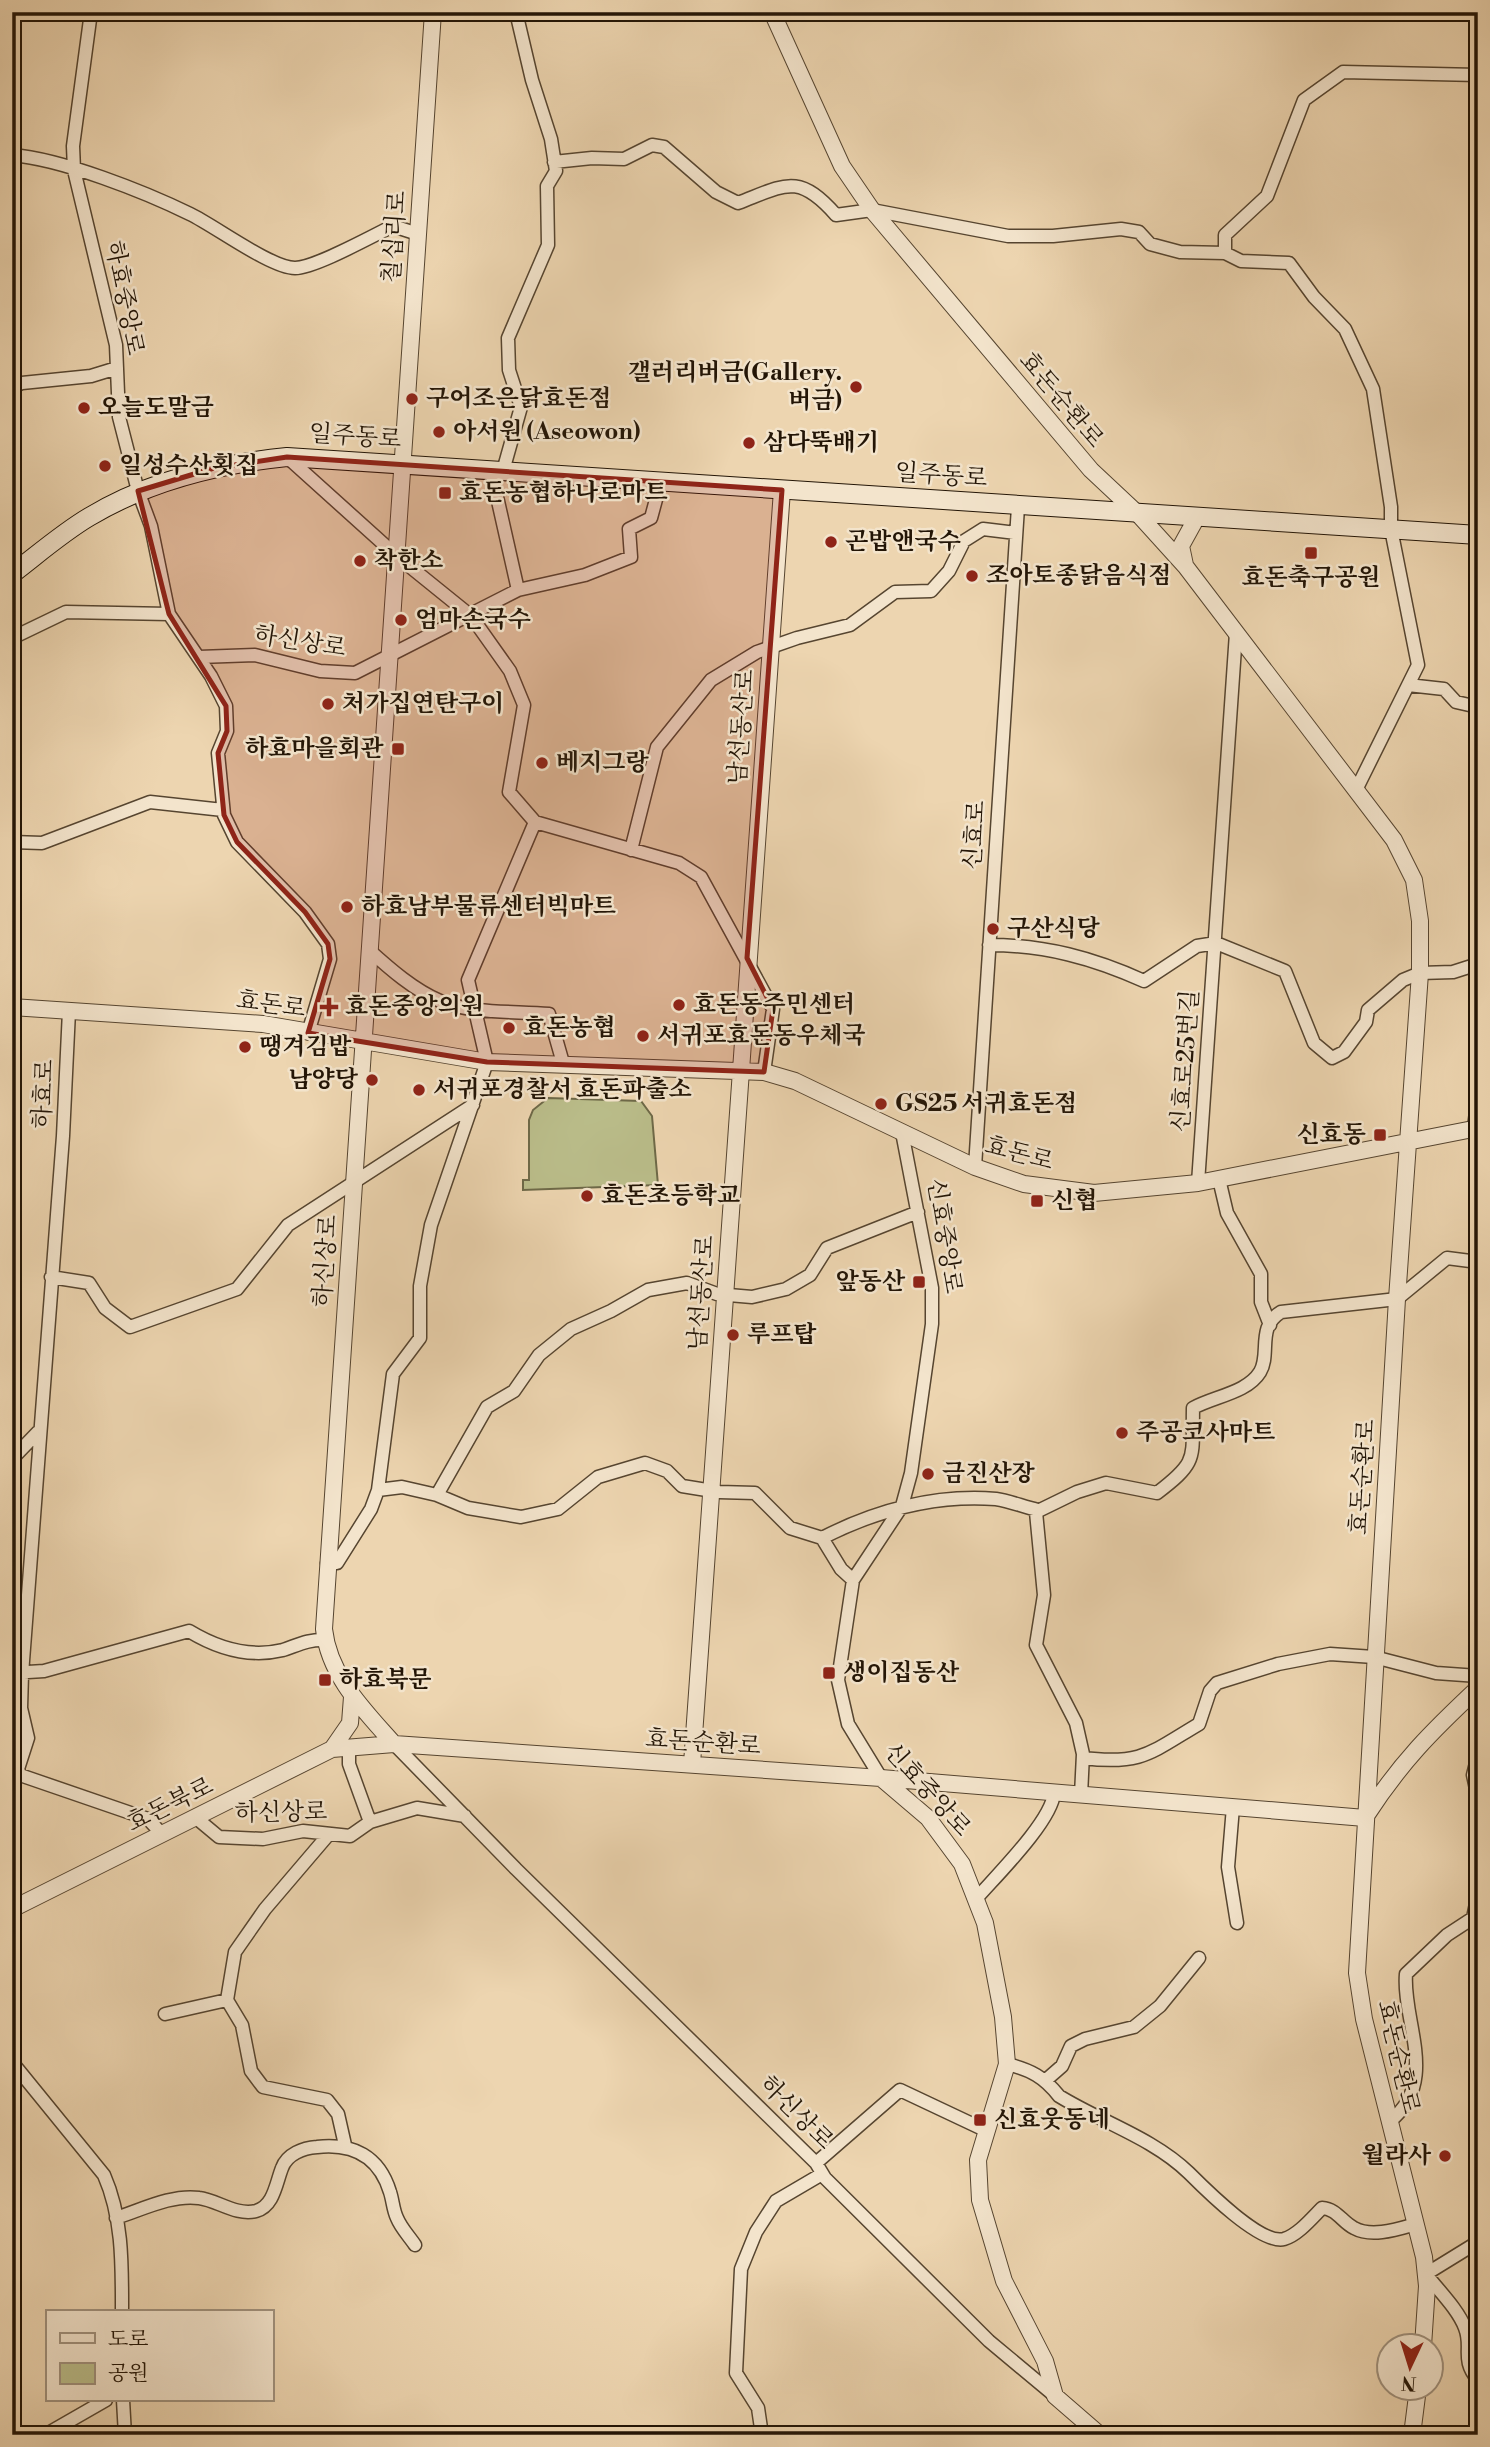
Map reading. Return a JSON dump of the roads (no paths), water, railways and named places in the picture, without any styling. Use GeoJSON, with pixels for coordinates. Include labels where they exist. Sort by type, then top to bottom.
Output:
{"type":"FeatureCollection","features":[{"type":"Feature","properties":{"kind":"main road","name":"일주동로"},"geometry":{"type":"LineString","coordinates":[[12,574],[68,531],[138,491],[214,468],[287,457],[1478,535]]}},
{"type":"Feature","properties":{"kind":"street","name":"하효중앙로"},"geometry":{"type":"LineString","coordinates":[[91,12],[74,146],[74,170],[116,345],[118,417],[138,491],[151,526],[169,614],[199,657],[226,706],[228,731],[218,753],[223,810],[237,842],[305,912],[328,944],[330,959],[308,1033]]}},
{"type":"Feature","properties":{"kind":"street","name":"칠십리로"},"geometry":{"type":"LineString","coordinates":[[404,465],[433,12]]}},
{"type":"Feature","properties":{"kind":"street"},"geometry":{"type":"LineString","coordinates":[[516,12],[556,171],[547,186],[548,245],[508,338],[509,370],[521,407],[497,470],[518,590]]}},
{"type":"Feature","properties":{"kind":"street","name":"효돈순환로"},"geometry":{"type":"LineString","coordinates":[[772,12],[842,166],[872,210],[1091,470],[1138,514],[1186,567],[1394,840],[1414,880],[1420,922],[1420,973],[1374,1657],[1357,1973],[1364,2019],[1426,2274],[1424,2332]]}},
{"type":"Feature","properties":{"kind":"street"},"geometry":{"type":"LineString","coordinates":[[1225,253],[1225,235],[1267,196],[1304,100],[1343,72],[1478,75]]}},
{"type":"Feature","properties":{"kind":"street"},"geometry":{"type":"LineString","coordinates":[[554,162],[592,158],[624,159],[652,145],[664,147],[716,192],[738,203],[781,186],[803,186],[821,198],[836,215],[872,210],[1008,236],[1053,236],[1121,229],[1139,232],[1150,244],[1180,253],[1225,253],[1241,261],[1289,263],[1314,297],[1345,329],[1373,389],[1391,507],[1391,529],[1418,665],[1356,790]]}},
{"type":"Feature","properties":{"kind":"street"},"geometry":{"type":"LineString","coordinates":[[12,155],[57,164],[134,190],[190,214],[276,263],[292,268],[308,266],[393,226],[418,234]]}},
{"type":"Feature","properties":{"kind":"street"},"geometry":{"type":"LineString","coordinates":[[12,387],[22,383],[91,376],[117,368]]}},
{"type":"Feature","properties":{"kind":"street"},"geometry":{"type":"LineString","coordinates":[[287,457],[398,557],[471,616],[510,671],[524,705],[509,792],[535,822],[679,863],[701,877],[773,1009],[764,1072]]}},
{"type":"Feature","properties":{"kind":"street","name":"하신상로"},"geometry":{"type":"LineString","coordinates":[[404,465],[327,1563],[325,1640],[338,1674],[352,1697],[394,1744],[989,2341],[1100,2435]]}},
{"type":"Feature","properties":{"kind":"street"},"geometry":{"type":"LineString","coordinates":[[390,657],[518,590],[585,575],[631,557],[629,529],[651,518],[661,481]]}},
{"type":"Feature","properties":{"kind":"street","name":"남선동산로"},"geometry":{"type":"LineString","coordinates":[[692,1764],[782,490]]}},
{"type":"Feature","properties":{"kind":"street","name":"신효로"},"geometry":{"type":"LineString","coordinates":[[975,1167],[1018,506]]}},
{"type":"Feature","properties":{"kind":"street"},"geometry":{"type":"LineString","coordinates":[[1186,567],[1181,546],[1197,517]]}},
{"type":"Feature","properties":{"kind":"street"},"geometry":{"type":"LineString","coordinates":[[631,849],[657,747],[711,680],[771,647],[850,625],[895,592],[931,591],[949,571],[964,541],[983,530],[1016,533]]}},
{"type":"Feature","properties":{"kind":"street"},"geometry":{"type":"LineString","coordinates":[[12,638],[66,612],[169,614]]}},
{"type":"Feature","properties":{"kind":"street"},"geometry":{"type":"LineString","coordinates":[[1236,633],[1217,872],[1216,943],[1286,971],[1314,1043],[1332,1058],[1344,1052],[1366,1022],[1368,1010],[1403,980],[1420,973],[1452,972],[1478,964]]}},
{"type":"Feature","properties":{"kind":"street","name":"하신상로"},"geometry":{"type":"LineString","coordinates":[[199,657],[255,655],[320,671],[355,673],[390,657]]}},
{"type":"Feature","properties":{"kind":"street"},"geometry":{"type":"LineString","coordinates":[[1408,685],[1444,689],[1456,702],[1478,707]]}},
{"type":"Feature","properties":{"kind":"street"},"geometry":{"type":"LineString","coordinates":[[12,842],[42,843],[150,802],[223,810]]}},
{"type":"Feature","properties":{"kind":"street"},"geometry":{"type":"LineString","coordinates":[[327,1563],[337,1563],[371,1508],[378,1490],[393,1374],[420,1338],[420,1286],[431,1225],[487,1062],[468,979],[535,822]]}},
{"type":"Feature","properties":{"kind":"street","name":"신효로25번길"},"geometry":{"type":"LineString","coordinates":[[989,945],[1032,945],[1070,953],[1144,981],[1197,946],[1216,943],[1198,1183]]}},
{"type":"Feature","properties":{"kind":"street"},"geometry":{"type":"LineString","coordinates":[[369,950],[394,972],[441,1001],[474,1008],[549,1014],[563,1063]]}},
{"type":"Feature","properties":{"kind":"street","name":"효돈로"},"geometry":{"type":"LineString","coordinates":[[12,1007],[263,1024],[487,1062],[764,1072],[795,1081],[975,1167],[1024,1184],[1094,1193],[1198,1183],[1476,1128]]}},
{"type":"Feature","properties":{"kind":"street","name":"하효로"},"geometry":{"type":"LineString","coordinates":[[69,1011],[51,1278],[17,1673],[17,1707],[28,1738],[18,1769],[20,1775],[149,1819],[161,1833]]}},
{"type":"Feature","properties":{"kind":"street"},"geometry":{"type":"LineString","coordinates":[[1476,1128],[1478,1096]]}},
{"type":"Feature","properties":{"kind":"street"},"geometry":{"type":"LineString","coordinates":[[51,1278],[89,1283],[105,1308],[130,1327],[237,1290],[288,1225],[473,1105]]}},
{"type":"Feature","properties":{"kind":"street","name":"신효중앙로"},"geometry":{"type":"LineString","coordinates":[[902,1132],[932,1288],[932,1324],[918,1437],[902,1506],[853,1580],[838,1680],[841,1703],[863,1752],[881,1778],[928,1818],[962,1864],[985,1923],[1003,2017],[1007,2064],[978,2160],[980,2200],[1004,2281],[1045,2361],[1055,2396]]}},
{"type":"Feature","properties":{"kind":"street"},"geometry":{"type":"LineString","coordinates":[[1219,1178],[1227,1213],[1261,1274],[1261,1302],[1269,1325]]}},
{"type":"Feature","properties":{"kind":"street"},"geometry":{"type":"LineString","coordinates":[[438,1495],[487,1407],[514,1391],[539,1355],[571,1329],[648,1290],[687,1283],[725,1295],[752,1297],[786,1289],[810,1275],[827,1248],[918,1212]]}},
{"type":"Feature","properties":{"kind":"street"},"geometry":{"type":"LineString","coordinates":[[822,1538],[902,1506],[951,1498],[999,1499],[1037,1511],[1077,1492],[1106,1483],[1157,1493],[1186,1471],[1192,1457],[1193,1408],[1248,1386],[1262,1369],[1264,1340],[1273,1317],[1281,1312],[1397,1299],[1447,1258],[1478,1262]]}},
{"type":"Feature","properties":{"kind":"street"},"geometry":{"type":"LineString","coordinates":[[12,1459],[38,1432]]}},
{"type":"Feature","properties":{"kind":"street"},"geometry":{"type":"LineString","coordinates":[[378,1490],[402,1487],[438,1495],[468,1508],[521,1517],[558,1509],[598,1477],[646,1463],[667,1471],[682,1486],[755,1493],[790,1528],[822,1538],[841,1569],[853,1580]]}},
{"type":"Feature","properties":{"kind":"street"},"geometry":{"type":"LineString","coordinates":[[1037,1511],[1044,1595],[1036,1645],[1076,1723],[1083,1758],[1081,1795]]}},
{"type":"Feature","properties":{"kind":"street"},"geometry":{"type":"LineString","coordinates":[[17,1673],[144,1646],[189,1631],[208,1643],[249,1652],[283,1650],[311,1639],[325,1640]]}},
{"type":"Feature","properties":{"kind":"street"},"geometry":{"type":"LineString","coordinates":[[1083,1758],[1119,1762],[1145,1756],[1199,1724],[1210,1690],[1217,1683],[1278,1664],[1330,1654],[1374,1657],[1436,1673],[1478,1676]]}},
{"type":"Feature","properties":{"kind":"street"},"geometry":{"type":"LineString","coordinates":[[1364,1818],[1396,1769],[1420,1742],[1478,1688]]}},
{"type":"Feature","properties":{"kind":"street"},"geometry":{"type":"LineString","coordinates":[[332,1749],[350,1723],[352,1697]]}},
{"type":"Feature","properties":{"kind":"street","name":"효돈순환로"},"geometry":{"type":"LineString","coordinates":[[349,1747],[394,1744],[692,1764],[1364,1818]]}},
{"type":"Feature","properties":{"kind":"street","name":"하신상로"},"geometry":{"type":"LineString","coordinates":[[349,1747],[349,1765],[370,1822]]}},
{"type":"Feature","properties":{"kind":"street","name":"효돈북로"},"geometry":{"type":"LineString","coordinates":[[12,1909],[332,1749],[349,1747]]}},
{"type":"Feature","properties":{"kind":"street"},"geometry":{"type":"LineString","coordinates":[[1478,1755],[1473,1775],[1478,1798]]}},
{"type":"Feature","properties":{"kind":"street"},"geometry":{"type":"LineString","coordinates":[[976,1899],[1021,1849],[1053,1803],[1054,1793]]}},
{"type":"Feature","properties":{"kind":"street"},"geometry":{"type":"LineString","coordinates":[[1233,1807],[1228,1867],[1237,1923]]}},
{"type":"Feature","properties":{"kind":"street","name":"하신상로"},"geometry":{"type":"LineString","coordinates":[[195,1817],[219,1837],[263,1839],[303,1831],[349,1836],[370,1822],[417,1808],[465,1816]]}},
{"type":"Feature","properties":{"kind":"street"},"geometry":{"type":"LineString","coordinates":[[1478,1811],[1478,1829]]}},
{"type":"Feature","properties":{"kind":"street"},"geometry":{"type":"LineString","coordinates":[[329,1834],[265,1909],[235,1952],[228,2000],[243,2025],[251,2071],[263,2087],[327,2100],[338,2114],[345,2145]]}},
{"type":"Feature","properties":{"kind":"street"},"geometry":{"type":"LineString","coordinates":[[1390,2121],[1403,2112],[1411,2096],[1417,2059],[1414,2023],[1405,1988],[1406,1974],[1447,1936],[1473,1918],[1478,1894]]}},
{"type":"Feature","properties":{"kind":"street"},"geometry":{"type":"LineString","coordinates":[[1046,2080],[1062,2066],[1071,2046],[1085,2039],[1134,2027],[1160,2006],[1199,1958]]}},
{"type":"Feature","properties":{"kind":"street"},"geometry":{"type":"LineString","coordinates":[[165,2014],[228,2000]]}},
{"type":"Feature","properties":{"kind":"street"},"geometry":{"type":"LineString","coordinates":[[12,2062],[104,2175],[113,2196],[121,2255],[122,2310]]}},
{"type":"Feature","properties":{"kind":"street"},"geometry":{"type":"LineString","coordinates":[[1007,2064],[1030,2069],[1046,2080],[1059,2096],[1172,2158],[1211,2197],[1270,2238],[1284,2239],[1322,2208],[1329,2209],[1354,2228],[1367,2232],[1416,2224]]}},
{"type":"Feature","properties":{"kind":"street"},"geometry":{"type":"LineString","coordinates":[[762,2435],[758,2408],[736,2373],[741,2269],[756,2232],[776,2201],[819,2168],[900,2091],[987,2131]]}},
{"type":"Feature","properties":{"kind":"street"},"geometry":{"type":"LineString","coordinates":[[116,2218],[172,2200],[198,2197],[242,2212],[257,2211],[267,2204],[283,2166],[291,2155],[311,2147],[345,2145],[361,2153],[383,2174],[397,2218],[415,2245]]}},
{"type":"Feature","properties":{"kind":"street"},"geometry":{"type":"LineString","coordinates":[[1478,2242],[1426,2274],[1465,2328],[1469,2370],[1478,2379]]}},
{"type":"Feature","properties":{"kind":"street"},"geometry":{"type":"LineString","coordinates":[[45,2435],[103,2402]]}},
{"type":"Feature","properties":{"kind":"street"},"geometry":{"type":"LineString","coordinates":[[124,2402],[125,2435]]}},
{"type":"Feature","properties":{"kind":"street"},"geometry":{"type":"LineString","coordinates":[[1412,2435],[1416,2402]]}},
{"type":"Feature","properties":{"kind":"place","name":"갤러리버금(Gallery. 버금)"},"geometry":{"type":"Point","coordinates":[856,387]}},
{"type":"Feature","properties":{"kind":"place","name":"구어조은닭효돈점"},"geometry":{"type":"Point","coordinates":[412,399]}},
{"type":"Feature","properties":{"kind":"place","name":"오늘도말금"},"geometry":{"type":"Point","coordinates":[84,408]}},
{"type":"Feature","properties":{"kind":"place","name":"아서원 (Aseowon)"},"geometry":{"type":"Point","coordinates":[439,432]}},
{"type":"Feature","properties":{"kind":"place","name":"삼다뚝배기"},"geometry":{"type":"Point","coordinates":[749,443]}},
{"type":"Feature","properties":{"kind":"place","name":"일성수산횟집"},"geometry":{"type":"Point","coordinates":[105,466]}},
{"type":"Feature","properties":{"kind":"place","name":"효돈농협하나로마트"},"geometry":{"type":"Point","coordinates":[445,493]}},
{"type":"Feature","properties":{"kind":"place","name":"곤밥앤국수"},"geometry":{"type":"Point","coordinates":[831,542]}},
{"type":"Feature","properties":{"kind":"place","name":"효돈축구공원"},"geometry":{"type":"Point","coordinates":[1311,553]}},
{"type":"Feature","properties":{"kind":"place","name":"착한소"},"geometry":{"type":"Point","coordinates":[360,561]}},
{"type":"Feature","properties":{"kind":"place","name":"조아토종닭음식점"},"geometry":{"type":"Point","coordinates":[972,576]}},
{"type":"Feature","properties":{"kind":"place","name":"엄마손국수"},"geometry":{"type":"Point","coordinates":[401,620]}},
{"type":"Feature","properties":{"kind":"place","name":"처가집연탄구이"},"geometry":{"type":"Point","coordinates":[328,704]}},
{"type":"Feature","properties":{"kind":"place","name":"하효마을회관"},"geometry":{"type":"Point","coordinates":[398,749]}},
{"type":"Feature","properties":{"kind":"place","name":"베지그랑"},"geometry":{"type":"Point","coordinates":[542,763]}},
{"type":"Feature","properties":{"kind":"place","name":"하효남부물류센터빅마트"},"geometry":{"type":"Point","coordinates":[347,907]}},
{"type":"Feature","properties":{"kind":"place","name":"구산식당"},"geometry":{"type":"Point","coordinates":[993,929]}},
{"type":"Feature","properties":{"kind":"place","name":"효돈동주민센터"},"geometry":{"type":"Point","coordinates":[679,1005]}},
{"type":"Feature","properties":{"kind":"place","name":"효돈중앙의원"},"geometry":{"type":"Point","coordinates":[329,1007]}},
{"type":"Feature","properties":{"kind":"place","name":"효돈농협"},"geometry":{"type":"Point","coordinates":[509,1028]}},
{"type":"Feature","properties":{"kind":"place","name":"서귀포효돈동우체국"},"geometry":{"type":"Point","coordinates":[643,1036]}},
{"type":"Feature","properties":{"kind":"place","name":"땡겨김밥"},"geometry":{"type":"Point","coordinates":[245,1047]}},
{"type":"Feature","properties":{"kind":"place","name":"남양당"},"geometry":{"type":"Point","coordinates":[372,1080]}},
{"type":"Feature","properties":{"kind":"place","name":"서귀포경찰서 효돈파출소"},"geometry":{"type":"Point","coordinates":[419,1090]}},
{"type":"Feature","properties":{"kind":"place","name":"GS25 서귀효돈점"},"geometry":{"type":"Point","coordinates":[881,1104]}},
{"type":"Feature","properties":{"kind":"place","name":"신효동"},"geometry":{"type":"Point","coordinates":[1380,1135]}},
{"type":"Feature","properties":{"kind":"place","name":"효돈초등학교"},"geometry":{"type":"Point","coordinates":[587,1196]}},
{"type":"Feature","properties":{"kind":"place","name":"신협"},"geometry":{"type":"Point","coordinates":[1037,1201]}},
{"type":"Feature","properties":{"kind":"place","name":"앞동산"},"geometry":{"type":"Point","coordinates":[919,1282]}},
{"type":"Feature","properties":{"kind":"place","name":"루프탑"},"geometry":{"type":"Point","coordinates":[733,1335]}},
{"type":"Feature","properties":{"kind":"place","name":"주공코사마트"},"geometry":{"type":"Point","coordinates":[1122,1433]}},
{"type":"Feature","properties":{"kind":"place","name":"금진산장"},"geometry":{"type":"Point","coordinates":[928,1474]}},
{"type":"Feature","properties":{"kind":"place","name":"생이집동산"},"geometry":{"type":"Point","coordinates":[829,1673]}},
{"type":"Feature","properties":{"kind":"place","name":"하효북문"},"geometry":{"type":"Point","coordinates":[325,1680]}},
{"type":"Feature","properties":{"kind":"place","name":"신효웃동네"},"geometry":{"type":"Point","coordinates":[980,2120]}},
{"type":"Feature","properties":{"kind":"place","name":"월라사"},"geometry":{"type":"Point","coordinates":[1445,2156]}}]}
